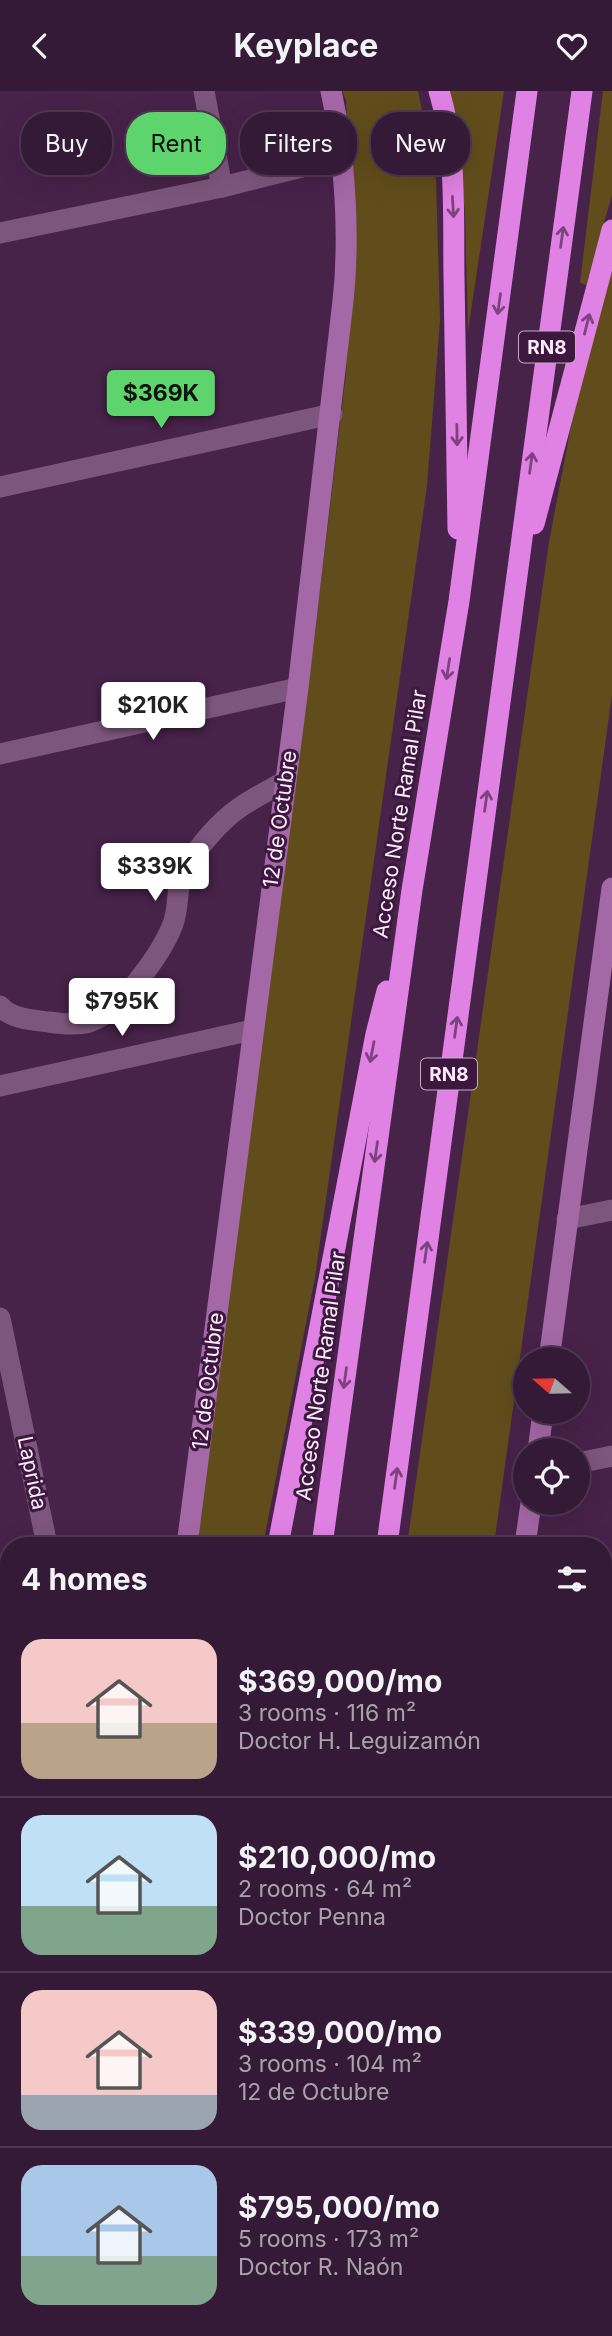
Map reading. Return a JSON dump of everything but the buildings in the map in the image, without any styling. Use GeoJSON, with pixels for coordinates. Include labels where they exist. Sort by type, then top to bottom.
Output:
{"type":"FeatureCollection","features":[{"type":"Feature","properties":{"kind":"highway"},"geometry":{"type":"LineString","coordinates":[[439,91],[449,148],[453,225],[459,601]]}},
{"type":"Feature","properties":{"kind":"highway","name":"Acceso Norte Ramal Pilar"},"geometry":{"type":"LineString","coordinates":[[323,1537],[412,890],[459,601],[527,91]]}},
{"type":"Feature","properties":{"kind":"highway","name":"RN8"},"geometry":{"type":"LineString","coordinates":[[388,1537],[582,91]]}},
{"type":"Feature","properties":{"kind":"highway"},"geometry":{"type":"LineString","coordinates":[[512,603],[612,230]]}},
{"type":"Feature","properties":{"kind":"highway"},"geometry":{"type":"LineString","coordinates":[[280,1537],[376,1034],[412,890]]}},
{"type":"Feature","properties":{"kind":"street"},"geometry":{"type":"LineString","coordinates":[[204,91],[222,187]]}},
{"type":"Feature","properties":{"kind":"street","name":"12 de Octubre"},"geometry":{"type":"LineString","coordinates":[[331,91],[334,112]]}},
{"type":"Feature","properties":{"kind":"street"},"geometry":{"type":"LineString","coordinates":[[0,233],[270,175]]}},
{"type":"Feature","properties":{"kind":"street","name":"12 de Octubre"},"geometry":{"type":"LineString","coordinates":[[188,1537],[332,414],[346,272],[343,175]]}},
{"type":"Feature","properties":{"kind":"street"},"geometry":{"type":"LineString","coordinates":[[0,487],[332,414]]}},
{"type":"Feature","properties":{"kind":"street"},"geometry":{"type":"LineString","coordinates":[[0,754],[298,688]]}},
{"type":"Feature","properties":{"kind":"street"},"geometry":{"type":"LineString","coordinates":[[0,1006],[20,1017],[61,1024],[90,1022],[107,1013],[138,979],[165,941],[174,921],[179,882],[185,868],[213,832],[238,808],[285,781]]}},
{"type":"Feature","properties":{"kind":"street"},"geometry":{"type":"LineString","coordinates":[[551,1347],[567,1219],[607,957],[612,887]]}},
{"type":"Feature","properties":{"kind":"street"},"geometry":{"type":"LineString","coordinates":[[0,1086],[253,1030]]}},
{"type":"Feature","properties":{"kind":"street"},"geometry":{"type":"LineString","coordinates":[[567,1219],[612,1210]]}},
{"type":"Feature","properties":{"kind":"street","name":"Laprida"},"geometry":{"type":"LineString","coordinates":[[1,1330],[45,1537]]}},
{"type":"Feature","properties":{"kind":"street"},"geometry":{"type":"LineString","coordinates":[[590,1461],[612,1456]]}},
{"type":"Feature","properties":{"kind":"street"},"geometry":{"type":"LineString","coordinates":[[527,1537],[530,1515]]}},
{"type":"Feature","properties":{"kind":"shaded area"},"geometry":{"type":"Polygon","coordinates":[[[342,91],[418,91],[422,112],[371,112],[371,175],[435,175],[436,180],[440,320],[427,486],[315,1277],[265,1537],[195,1537],[314,640],[346,373],[352,280],[348,175],[357,175],[357,112],[346,112],[342,91]]]}},
{"type":"Feature","properties":{"kind":"shaded area"},"geometry":{"type":"Polygon","coordinates":[[[445,91],[504,91],[468,331],[465,213],[461,175],[470,175],[470,112],[450,112],[445,91]]]}},
{"type":"Feature","properties":{"kind":"shaded area"},"geometry":{"type":"Polygon","coordinates":[[[603,91],[612,91],[612,195],[586,285],[580,283],[603,91]]]}},
{"type":"Feature","properties":{"kind":"shaded area"},"geometry":{"type":"Polygon","coordinates":[[[612,247],[612,695],[521,1347],[513,1347],[513,1408],[495,1537],[408,1537],[549,542],[587,342],[612,247]]]}}]}
